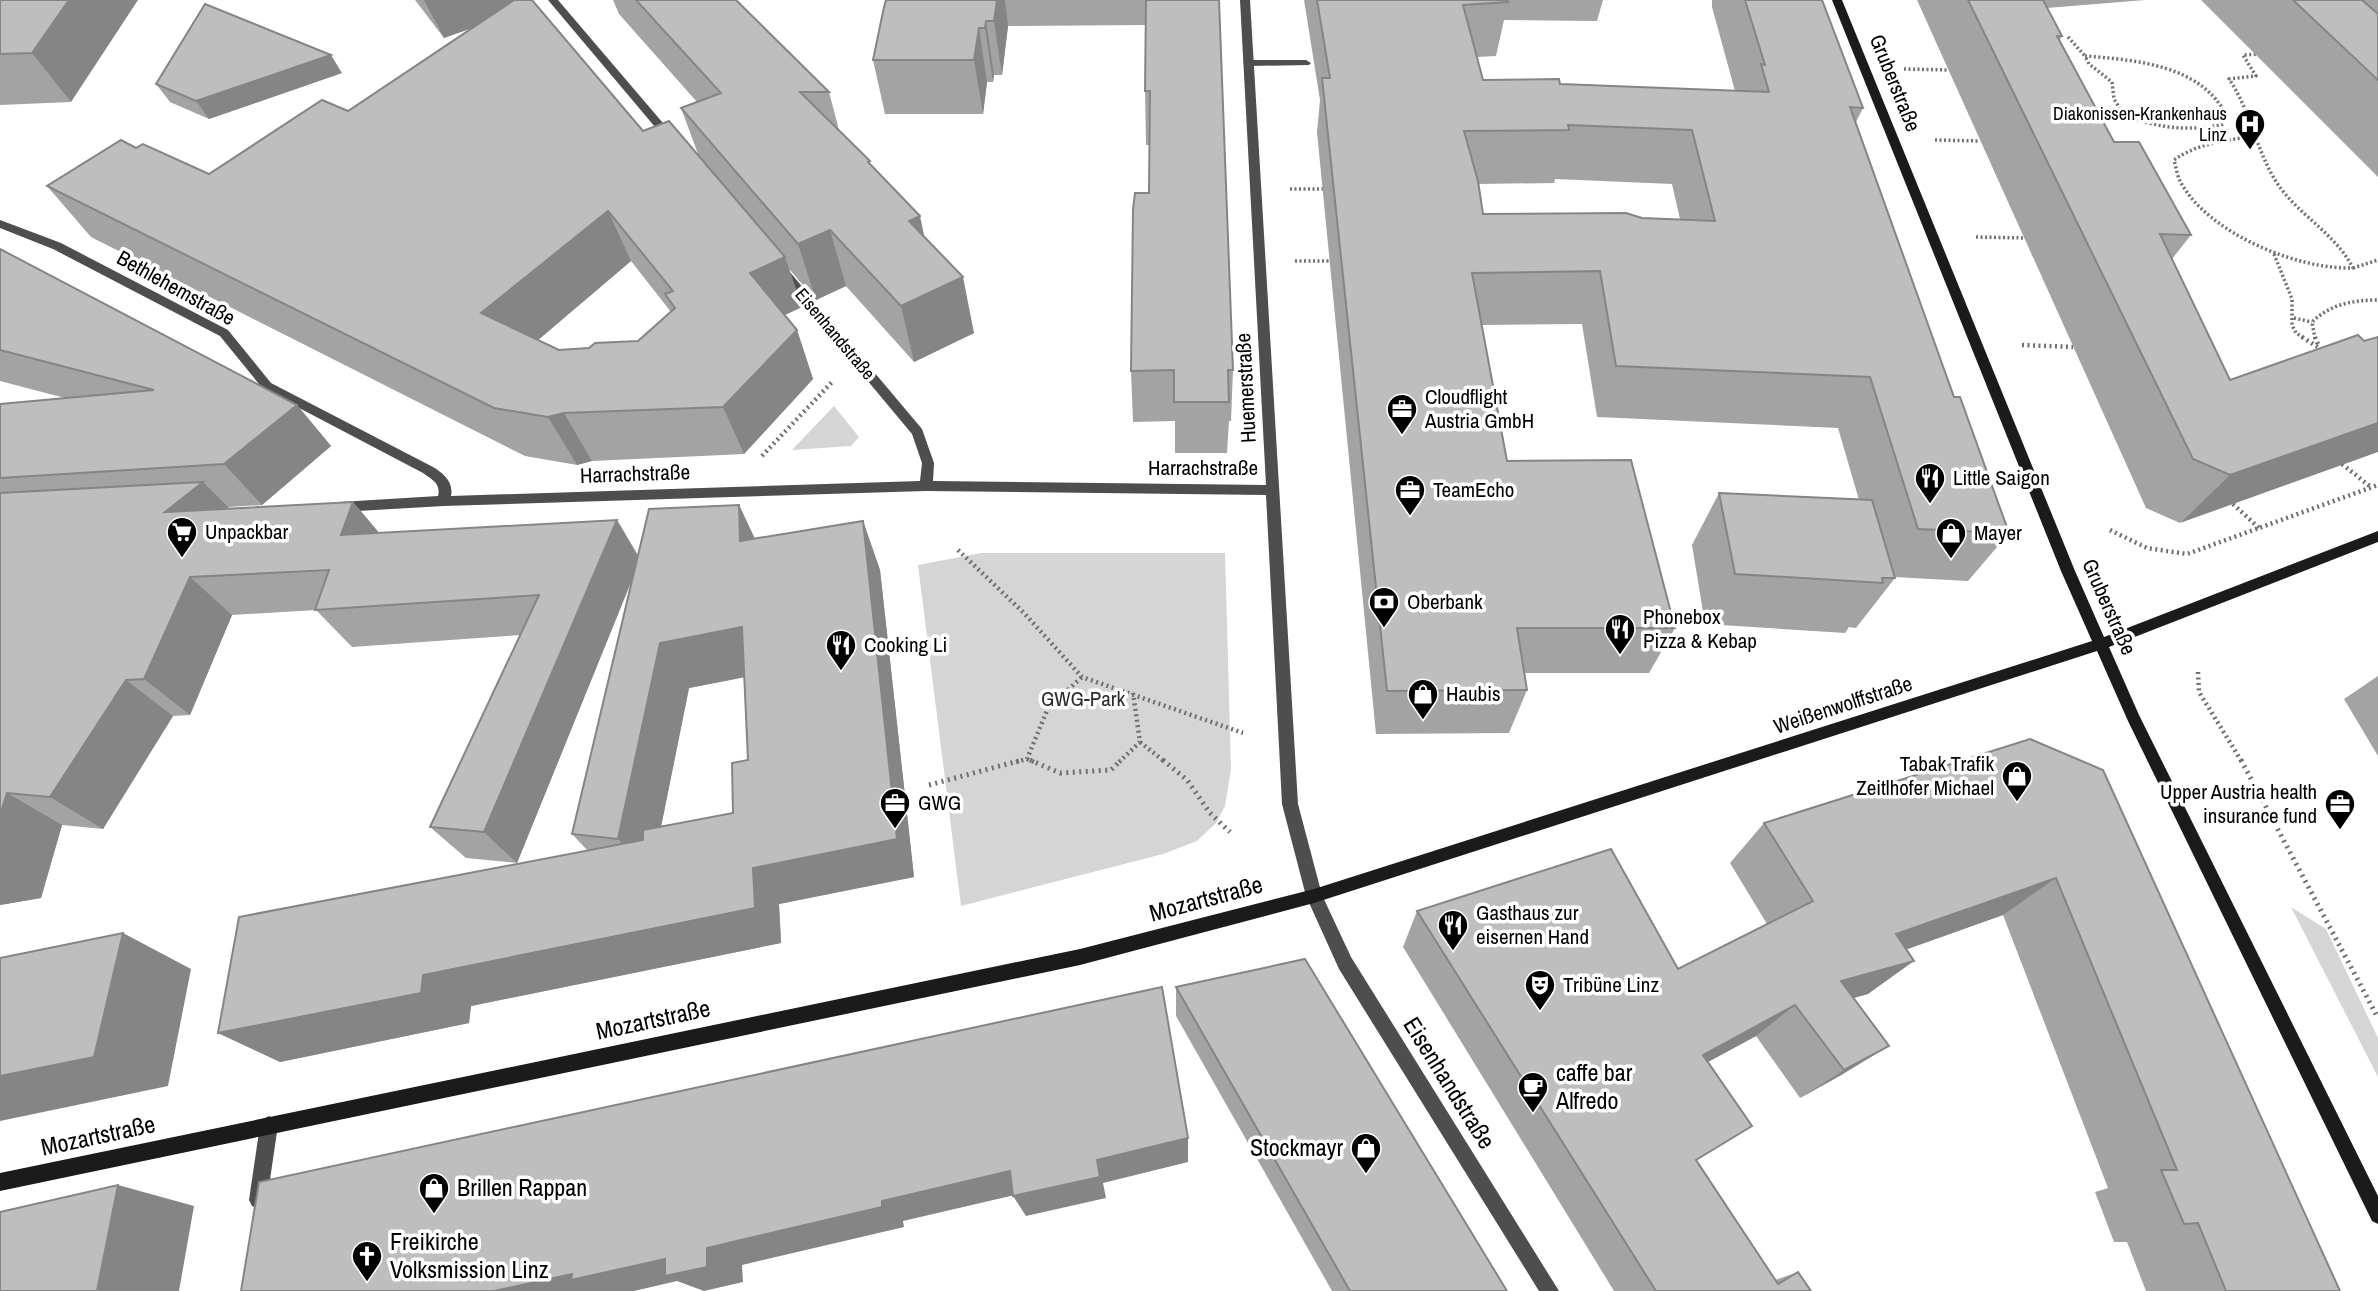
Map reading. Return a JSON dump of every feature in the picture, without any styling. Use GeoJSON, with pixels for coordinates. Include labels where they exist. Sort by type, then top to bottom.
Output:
{"type":"FeatureCollection","features":[{"type":"Feature","properties":{"kind":"street"},"geometry":{"type":"LineString","coordinates":[[553,0],[678,147]]}},
{"type":"Feature","properties":{"kind":"street","name":"Huemerstraße"},"geometry":{"type":"LineString","coordinates":[[1245,0],[1290,804],[1314,896]]}},
{"type":"Feature","properties":{"kind":"street","name":"Gruberstraße"},"geometry":{"type":"LineString","coordinates":[[1837,0],[2068,571],[2133,717],[2378,1215]]}},
{"type":"Feature","properties":{"kind":"street"},"geometry":{"type":"LineString","coordinates":[[1248,63],[1306,63]]}},
{"type":"Feature","properties":{"kind":"street","name":"Bethlehemstraße"},"geometry":{"type":"LineString","coordinates":[[0,224],[57,246],[224,333],[234,342],[252,373],[267,386],[428,470],[440,478],[446,490],[444,501]]}},
{"type":"Feature","properties":{"kind":"street","name":"Eisenhandstraße"},"geometry":{"type":"LineString","coordinates":[[776,263],[918,432],[928,463],[926,486]]}},
{"type":"Feature","properties":{"kind":"street","name":"Harrachstraße"},"geometry":{"type":"LineString","coordinates":[[323,508],[444,501],[926,486],[1273,489]]}},
{"type":"Feature","properties":{"kind":"street","name":"Weißenwolffstraße"},"geometry":{"type":"LineString","coordinates":[[1314,896],[2101,644],[2378,536]]}},
{"type":"Feature","properties":{"kind":"street","name":"Eisenhandstraße"},"geometry":{"type":"LineString","coordinates":[[1314,896],[1345,963],[1550,1291]]}},
{"type":"Feature","properties":{"kind":"street","name":"Mozartstraße"},"geometry":{"type":"LineString","coordinates":[[0,1182],[1080,957],[1314,896]]}},
{"type":"Feature","properties":{"kind":"street"},"geometry":{"type":"LineString","coordinates":[[255,1223],[269,1125]]}},
{"type":"Feature","properties":{"kind":"path"},"geometry":{"type":"LineString","coordinates":[[2068,37],[2089,64],[2112,82],[2114,99],[2124,115],[2166,129],[2188,130],[2224,124],[2227,117],[2224,104],[2199,82],[2138,62],[2085,56]]}},
{"type":"Feature","properties":{"kind":"path"},"geometry":{"type":"LineString","coordinates":[[2269,53],[2243,55],[2256,76],[2229,79],[2245,105],[2253,136],[2277,183],[2292,203],[2340,247],[2353,268]]}},
{"type":"Feature","properties":{"kind":"path"},"geometry":{"type":"LineString","coordinates":[[1905,69],[1948,70]]}},
{"type":"Feature","properties":{"kind":"path"},"geometry":{"type":"LineString","coordinates":[[2253,136],[2189,150],[2174,160],[2174,169],[2180,181],[2197,202],[2254,245],[2303,265],[2344,270],[2378,260]]}},
{"type":"Feature","properties":{"kind":"path"},"geometry":{"type":"LineString","coordinates":[[1935,140],[1980,141]]}},
{"type":"Feature","properties":{"kind":"path"},"geometry":{"type":"LineString","coordinates":[[1290,189],[1327,189]]}},
{"type":"Feature","properties":{"kind":"path"},"geometry":{"type":"LineString","coordinates":[[1976,237],[2025,239]]}},
{"type":"Feature","properties":{"kind":"path"},"geometry":{"type":"LineString","coordinates":[[2274,254],[2285,279],[2294,318],[2292,325],[2296,334],[2328,354]]}},
{"type":"Feature","properties":{"kind":"path"},"geometry":{"type":"LineString","coordinates":[[1295,261],[1334,261]]}},
{"type":"Feature","properties":{"kind":"path"},"geometry":{"type":"LineString","coordinates":[[2312,322],[2331,307],[2344,302],[2378,300]]}},
{"type":"Feature","properties":{"kind":"path"},"geometry":{"type":"LineString","coordinates":[[2294,318],[2312,322]]}},
{"type":"Feature","properties":{"kind":"path"},"geometry":{"type":"LineString","coordinates":[[2312,322],[2313,333],[2320,347]]}},
{"type":"Feature","properties":{"kind":"path"},"geometry":{"type":"LineString","coordinates":[[2022,345],[2073,347]]}},
{"type":"Feature","properties":{"kind":"path"},"geometry":{"type":"LineString","coordinates":[[762,456],[834,380]]}},
{"type":"Feature","properties":{"kind":"path"},"geometry":{"type":"LineString","coordinates":[[2342,464],[2372,488]]}},
{"type":"Feature","properties":{"kind":"path"},"geometry":{"type":"LineString","coordinates":[[2110,530],[2143,547],[2168,554],[2187,554],[2378,485]]}},
{"type":"Feature","properties":{"kind":"path"},"geometry":{"type":"LineString","coordinates":[[2233,504],[2259,528]]}},
{"type":"Feature","properties":{"kind":"path"},"geometry":{"type":"LineString","coordinates":[[958,550],[1024,613],[1082,677],[1242,733]]}},
{"type":"Feature","properties":{"kind":"path"},"geometry":{"type":"LineString","coordinates":[[2198,672],[2199,692],[2243,764],[2378,1018]]}},
{"type":"Feature","properties":{"kind":"path"},"geometry":{"type":"LineString","coordinates":[[1027,759],[1048,708],[1082,677]]}},
{"type":"Feature","properties":{"kind":"path"},"geometry":{"type":"LineString","coordinates":[[1133,693],[1140,741],[1187,780],[1210,813],[1230,832]]}},
{"type":"Feature","properties":{"kind":"path"},"geometry":{"type":"LineString","coordinates":[[929,785],[1027,759],[1060,773],[1111,770],[1140,741]]}},
{"type":"Feature","properties":{"kind":"green space"},"geometry":{"type":"Polygon","coordinates":[[[834,406],[859,437],[851,446],[792,450],[834,406]]]}},
{"type":"Feature","properties":{"kind":"green space","name":"GWG-Park"},"geometry":{"type":"Polygon","coordinates":[[[981,553],[1225,553],[1231,769],[1225,806],[1216,823],[1197,841],[1163,854],[961,906],[918,565],[981,553]]]}},
{"type":"Feature","properties":{"kind":"green space"},"geometry":{"type":"Polygon","coordinates":[[[2291,907],[2326,929],[2378,1038],[2378,1077],[2291,907]]]}},
{"type":"Feature","properties":{"kind":"building"},"geometry":{"type":"Polygon","coordinates":[[[0,0],[69,0],[32,53],[0,54],[0,0]]]}},
{"type":"Feature","properties":{"kind":"building"},"geometry":{"type":"Polygon","coordinates":[[[514,0],[532,0],[643,131],[669,121],[785,257],[750,273],[797,330],[723,407],[564,413],[548,417],[494,408],[47,186],[121,140],[136,148],[143,144],[209,174],[322,100],[348,111],[514,0]],[[608,211],[481,313],[559,350],[589,348],[595,343],[638,341],[675,308],[665,294],[673,291],[608,211]]]}},
{"type":"Feature","properties":{"kind":"building"},"geometry":{"type":"Polygon","coordinates":[[[636,0],[736,0],[829,92],[800,92],[870,161],[868,162],[920,216],[909,221],[963,277],[901,306],[830,230],[798,244],[681,108],[721,93],[636,0]]]}},
{"type":"Feature","properties":{"kind":"building"},"geometry":{"type":"Polygon","coordinates":[[[886,0],[997,0],[994,21],[986,21],[985,28],[979,28],[974,60],[873,60],[886,0]]]}},
{"type":"Feature","properties":{"kind":"building"},"geometry":{"type":"Polygon","coordinates":[[[1146,0],[1219,0],[1233,370],[1228,370],[1229,402],[1174,402],[1174,370],[1131,371],[1133,210],[1135,193],[1149,193],[1150,91],[1145,91],[1146,0]]]}},
{"type":"Feature","properties":{"kind":"building"},"geometry":{"type":"Polygon","coordinates":[[[1317,0],[1507,0],[1508,2],[1463,5],[1483,80],[1559,79],[1560,84],[1769,92],[1761,64],[1765,65],[1745,0],[1822,0],[1863,108],[1850,107],[1954,397],[1960,397],[2009,533],[1918,529],[1870,377],[1616,366],[1600,271],[1472,273],[1507,461],[1631,460],[1675,628],[1517,628],[1527,690],[1387,691],[1322,78],[1330,78],[1317,0]],[[1568,125],[1569,130],[1464,131],[1478,181],[1483,214],[1626,213],[1642,218],[1715,221],[1692,130],[1568,125]]]}},
{"type":"Feature","properties":{"kind":"building"},"geometry":{"type":"Polygon","coordinates":[[[1968,0],[2043,0],[2062,36],[2057,36],[2114,142],[2139,142],[2191,235],[2160,234],[2230,380],[2358,335],[2364,341],[2378,337],[2378,423],[2230,475],[2193,459],[1968,0]]]}},
{"type":"Feature","properties":{"kind":"building"},"geometry":{"type":"Polygon","coordinates":[[[2293,0],[2362,0],[2378,14],[2378,80],[2293,0]]]}},
{"type":"Feature","properties":{"kind":"building"},"geometry":{"type":"Polygon","coordinates":[[[205,4],[331,55],[196,101],[156,84],[205,4]]]}},
{"type":"Feature","properties":{"kind":"building"},"geometry":{"type":"Polygon","coordinates":[[[0,249],[297,405],[224,464],[0,478],[0,404],[154,390],[0,350],[0,249]]]}},
{"type":"Feature","properties":{"kind":"building"},"geometry":{"type":"Polygon","coordinates":[[[203,482],[165,512],[353,502],[341,535],[617,520],[484,832],[430,827],[539,595],[315,610],[329,570],[190,577],[144,679],[126,680],[50,797],[7,793],[0,815],[0,493],[203,482]]]}},
{"type":"Feature","properties":{"kind":"building"},"geometry":{"type":"Polygon","coordinates":[[[1719,493],[1872,500],[1895,578],[1882,578],[1883,583],[1735,574],[1719,493]]]}},
{"type":"Feature","properties":{"kind":"building"},"geometry":{"type":"Polygon","coordinates":[[[739,505],[740,541],[863,521],[897,839],[753,868],[755,908],[423,975],[421,993],[218,1033],[239,917],[643,840],[643,830],[733,813],[732,763],[748,760],[742,627],[660,643],[618,839],[572,834],[649,509],[739,505]]]}},
{"type":"Feature","properties":{"kind":"building"},"geometry":{"type":"Polygon","coordinates":[[[2030,739],[2103,770],[2340,1291],[2226,1291],[2198,1223],[2184,1224],[2161,1170],[2177,1170],[2056,878],[1896,934],[1914,961],[1841,981],[1889,1046],[1844,1070],[1795,1005],[1703,1055],[1752,1126],[1696,1160],[1778,1284],[1798,1272],[1811,1291],[1656,1291],[1417,911],[1611,849],[1678,969],[1813,901],[1764,823],[2030,739]]]}},
{"type":"Feature","properties":{"kind":"building"},"geometry":{"type":"Polygon","coordinates":[[[123,933],[94,1057],[0,1076],[0,958],[123,933]]]}},
{"type":"Feature","properties":{"kind":"building"},"geometry":{"type":"Polygon","coordinates":[[[1305,959],[1507,1291],[1350,1291],[1176,987],[1305,959]]]}},
{"type":"Feature","properties":{"kind":"building"},"geometry":{"type":"Polygon","coordinates":[[[1162,987],[1188,1138],[1097,1160],[1100,1177],[1013,1196],[1010,1171],[882,1201],[882,1207],[707,1248],[707,1267],[665,1276],[665,1259],[571,1280],[572,1274],[494,1291],[241,1291],[259,1182],[1162,987]]]}},
{"type":"Feature","properties":{"kind":"building"},"geometry":{"type":"Polygon","coordinates":[[[118,1185],[97,1291],[0,1291],[0,1212],[118,1185]]]}},
{"type":"Feature","properties":{"kind":"place","name":"Diakonissen-Krankenhaus Linz"},"geometry":{"type":"Point","coordinates":[2250,151]}},
{"type":"Feature","properties":{"kind":"place","name":"Cloudflight Austria GmbH"},"geometry":{"type":"Point","coordinates":[1402,436]}},
{"type":"Feature","properties":{"kind":"place","name":"Little Saigon"},"geometry":{"type":"Point","coordinates":[1930,505]}},
{"type":"Feature","properties":{"kind":"place","name":"TeamEcho"},"geometry":{"type":"Point","coordinates":[1410,517]}},
{"type":"Feature","properties":{"kind":"place","name":"Unpackbar"},"geometry":{"type":"Point","coordinates":[182,559]}},
{"type":"Feature","properties":{"kind":"place","name":"Mayer"},"geometry":{"type":"Point","coordinates":[1951,560]}},
{"type":"Feature","properties":{"kind":"place","name":"Oberbank"},"geometry":{"type":"Point","coordinates":[1384,629]}},
{"type":"Feature","properties":{"kind":"place","name":"Phonebox Pizza & Kebap"},"geometry":{"type":"Point","coordinates":[1620,656]}},
{"type":"Feature","properties":{"kind":"place","name":"Cooking Li"},"geometry":{"type":"Point","coordinates":[841,672]}},
{"type":"Feature","properties":{"kind":"place","name":"Haubis"},"geometry":{"type":"Point","coordinates":[1423,721]}},
{"type":"Feature","properties":{"kind":"place","name":"Tabak Trafik Zeitlhofer Michael"},"geometry":{"type":"Point","coordinates":[2017,803]}},
{"type":"Feature","properties":{"kind":"place","name":"GWG"},"geometry":{"type":"Point","coordinates":[895,830]}},
{"type":"Feature","properties":{"kind":"place","name":"Upper Austria health insurance fund"},"geometry":{"type":"Point","coordinates":[2340,831]}},
{"type":"Feature","properties":{"kind":"place","name":"Gasthaus zur eisernen Hand"},"geometry":{"type":"Point","coordinates":[1453,952]}},
{"type":"Feature","properties":{"kind":"place","name":"Tribüne Linz"},"geometry":{"type":"Point","coordinates":[1540,1012]}},
{"type":"Feature","properties":{"kind":"place","name":"caffe bar Alfredo"},"geometry":{"type":"Point","coordinates":[1533,1114]}},
{"type":"Feature","properties":{"kind":"place","name":"Stockmayr"},"geometry":{"type":"Point","coordinates":[1366,1175]}},
{"type":"Feature","properties":{"kind":"place","name":"Brillen Rappan"},"geometry":{"type":"Point","coordinates":[434,1215]}},
{"type":"Feature","properties":{"kind":"place","name":"Freikirche Volksmission Linz"},"geometry":{"type":"Point","coordinates":[367,1283]}}]}
